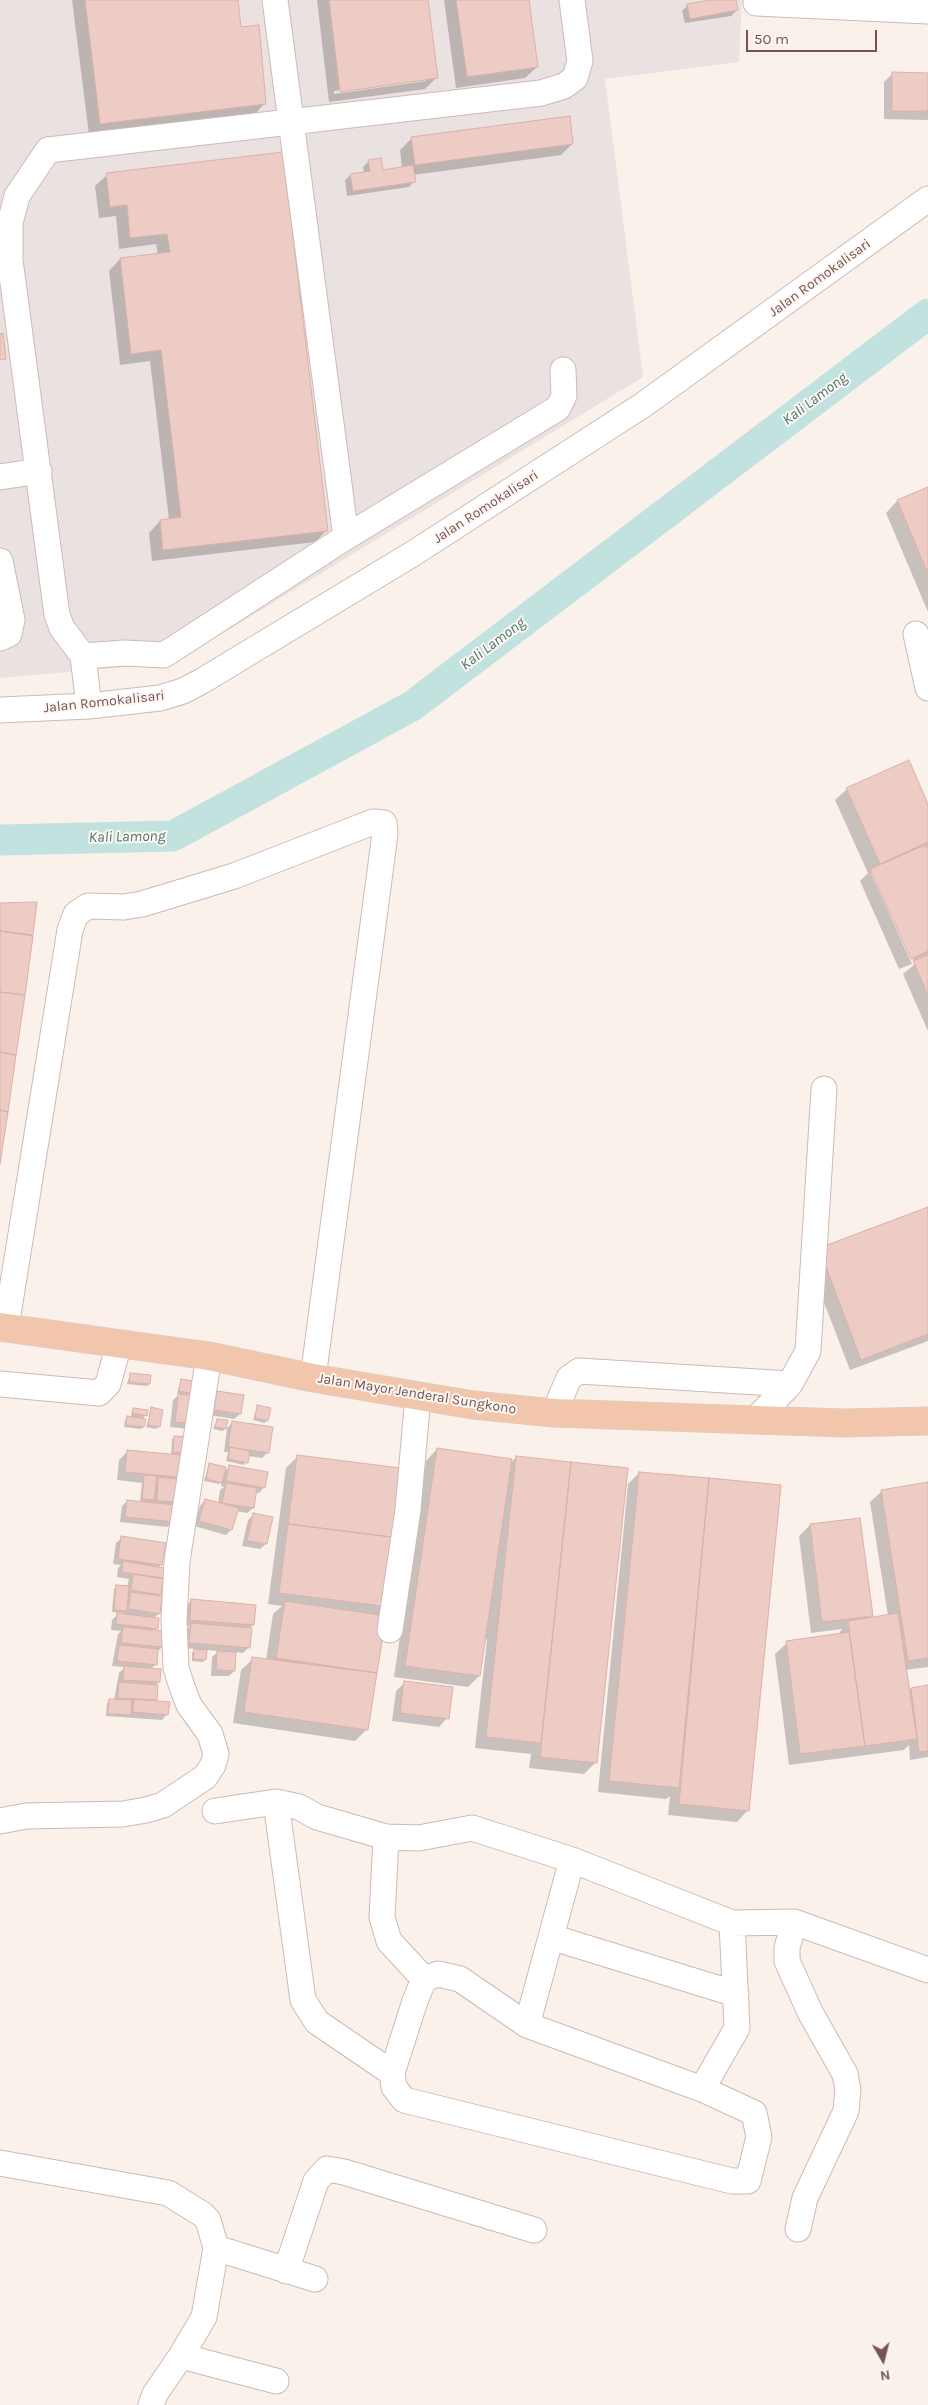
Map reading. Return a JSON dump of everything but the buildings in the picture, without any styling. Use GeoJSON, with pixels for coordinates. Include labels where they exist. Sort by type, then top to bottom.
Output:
{"type":"FeatureCollection","features":[{"type":"Feature","properties":{"kind":"main road","name":"Jalan Mayor Jenderal Sungkono"},"geometry":{"type":"LineString","coordinates":[[3,1327],[209,1356],[313,1378],[473,1405],[554,1413],[844,1423],[928,1421]]}},
{"type":"Feature","properties":{"kind":"street"},"geometry":{"type":"LineString","coordinates":[[276,0],[290,122],[346,537]]}},
{"type":"Feature","properties":{"kind":"street"},"geometry":{"type":"LineString","coordinates":[[89,706],[83,656],[62,628],[57,615],[10,260],[10,223],[18,196],[48,150],[541,93],[564,86],[575,78],[580,61],[572,0]]}},
{"type":"Feature","properties":{"kind":"street"},"geometry":{"type":"LineString","coordinates":[[756,3],[928,11]]}},
{"type":"Feature","properties":{"kind":"street","name":"Jalan Romokalisari"},"geometry":{"type":"LineString","coordinates":[[0,710],[89,706],[160,698],[183,691],[414,553],[643,405],[928,199]]}},
{"type":"Feature","properties":{"kind":"street"},"geometry":{"type":"LineString","coordinates":[[83,656],[125,653],[164,655],[346,537],[558,408],[564,396],[563,370]]}},
{"type":"Feature","properties":{"kind":"street"},"geometry":{"type":"LineString","coordinates":[[0,477],[39,471]]}},
{"type":"Feature","properties":{"kind":"street"},"geometry":{"type":"LineString","coordinates":[[0,561],[12,620],[9,634],[0,638]]}},
{"type":"Feature","properties":{"kind":"street"},"geometry":{"type":"LineString","coordinates":[[916,634],[928,688]]}},
{"type":"Feature","properties":{"kind":"street"},"geometry":{"type":"LineString","coordinates":[[3,1327],[70,930],[76,914],[88,906],[124,908],[142,904],[234,876],[373,822],[384,823],[383,844],[313,1378]]}},
{"type":"Feature","properties":{"kind":"street"},"geometry":{"type":"LineString","coordinates":[[755,1420],[790,1384],[808,1351],[824,1089]]}},
{"type":"Feature","properties":{"kind":"street"},"geometry":{"type":"LineString","coordinates":[[0,1384],[100,1393],[108,1384],[119,1344]]}},
{"type":"Feature","properties":{"kind":"street"},"geometry":{"type":"LineString","coordinates":[[0,1821],[26,1816],[123,1814],[146,1810],[163,1805],[205,1777],[212,1765],[216,1754],[210,1734],[189,1705],[176,1668],[174,1620],[177,1561],[209,1356]]}},
{"type":"Feature","properties":{"kind":"street"},"geometry":{"type":"LineString","coordinates":[[554,1413],[569,1378],[579,1371],[790,1384]]}},
{"type":"Feature","properties":{"kind":"street"},"geometry":{"type":"LineString","coordinates":[[390,1630],[408,1510],[418,1396]]}},
{"type":"Feature","properties":{"kind":"street"},"geometry":{"type":"LineString","coordinates":[[276,1802],[303,2000],[317,2022],[392,2073]]}},
{"type":"Feature","properties":{"kind":"street"},"geometry":{"type":"LineString","coordinates":[[215,1811],[276,1802],[299,1807],[317,1817],[386,1837],[419,1838],[472,1828],[572,1860],[732,1923],[794,1922],[928,1970]]}},
{"type":"Feature","properties":{"kind":"street"},"geometry":{"type":"LineString","coordinates":[[386,1837],[382,1917],[390,1941],[424,1980]]}},
{"type":"Feature","properties":{"kind":"street"},"geometry":{"type":"LineString","coordinates":[[527,2025],[572,1860]]}},
{"type":"Feature","properties":{"kind":"street"},"geometry":{"type":"LineString","coordinates":[[794,1922],[787,1948],[787,1960],[810,2012],[845,2074],[848,2090],[846,2112],[805,2198],[798,2229]]}},
{"type":"Feature","properties":{"kind":"street"},"geometry":{"type":"LineString","coordinates":[[702,2089],[707,2077],[737,2028],[732,1923]]}},
{"type":"Feature","properties":{"kind":"street"},"geometry":{"type":"LineString","coordinates":[[551,1937],[736,1994]]}},
{"type":"Feature","properties":{"kind":"street"},"geometry":{"type":"LineString","coordinates":[[438,1974],[460,1979],[527,2025],[702,2089],[754,2113],[759,2137],[748,2181],[732,2181],[404,2100],[394,2087],[392,2073],[415,2001],[424,1980],[438,1974]]}},
{"type":"Feature","properties":{"kind":"street"},"geometry":{"type":"LineString","coordinates":[[0,2162],[168,2193],[208,2220],[216,2248],[204,2317],[181,2356],[155,2394],[151,2405]]}},
{"type":"Feature","properties":{"kind":"street"},"geometry":{"type":"LineString","coordinates":[[286,2271],[316,2181],[327,2168],[534,2230]]}},
{"type":"Feature","properties":{"kind":"street"},"geometry":{"type":"LineString","coordinates":[[216,2248],[314,2279]]}},
{"type":"Feature","properties":{"kind":"street"},"geometry":{"type":"LineString","coordinates":[[181,2356],[276,2381]]}},
{"type":"Feature","properties":{"kind":"shaded area"},"geometry":{"type":"Polygon","coordinates":[[[0,0],[742,0],[739,62],[605,79],[643,377],[174,663],[0,678],[0,0]]]}},
{"type":"Feature","properties":{"kind":"waterway","name":"Kali Lamong"},"geometry":{"type":"LineString","coordinates":[[0,840],[173,836],[412,706],[928,314]]}}]}
